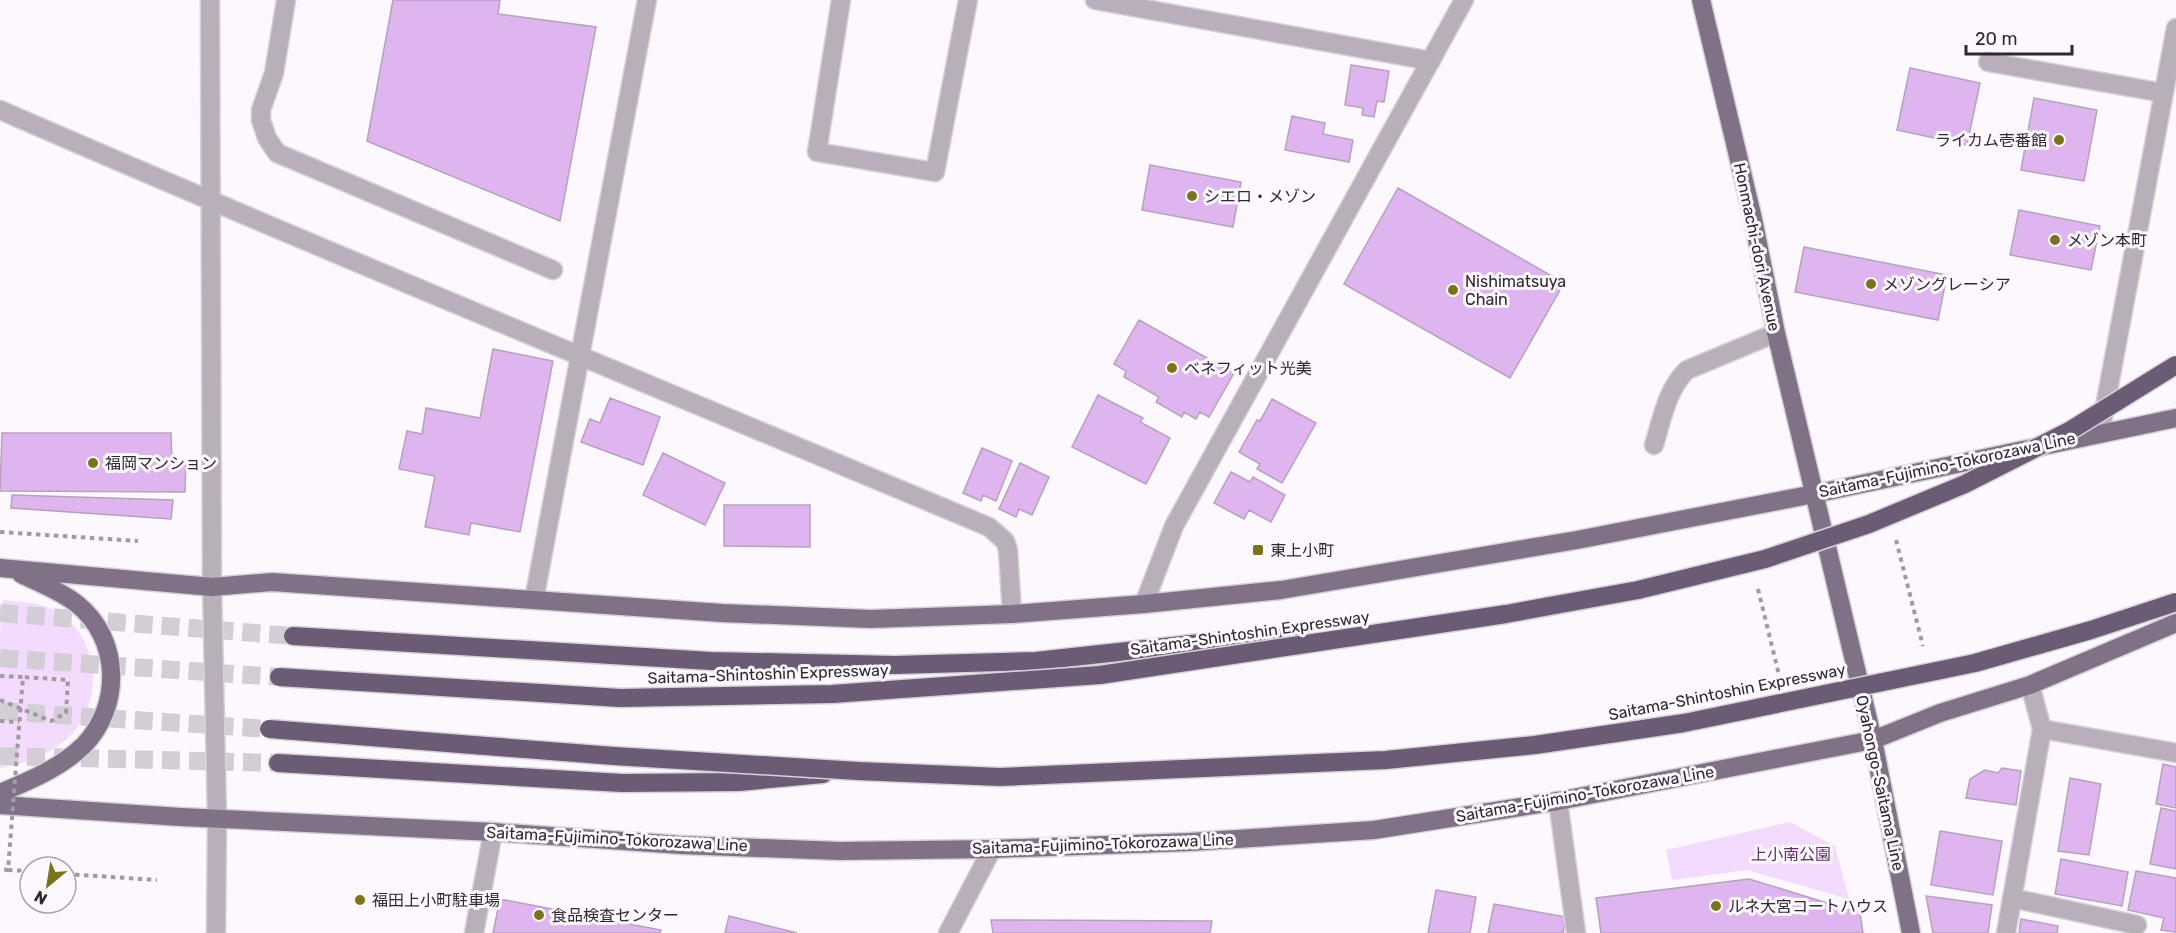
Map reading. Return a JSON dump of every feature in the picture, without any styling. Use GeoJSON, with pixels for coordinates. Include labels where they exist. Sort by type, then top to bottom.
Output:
{"type":"FeatureCollection","features":[{"type":"Feature","properties":{"kind":"highway","name":"Saitama-Shintoshin Expressway"},"geometry":{"type":"LineString","coordinates":[[279,677],[620,698],[831,694],[1100,675],[1506,614],[1638,590],[1765,559],[1869,524],[1965,484],[2071,430],[2176,365]]}},
{"type":"Feature","properties":{"kind":"highway","name":"Saitama-Shintoshin Expressway"},"geometry":{"type":"LineString","coordinates":[[269,729],[614,756],[1000,777],[1386,760],[1535,745],[1684,723],[1975,663],[2091,630],[2176,602]]}},
{"type":"Feature","properties":{"kind":"highway"},"geometry":{"type":"LineString","coordinates":[[293,636],[711,661],[895,665],[1036,661],[1210,642],[1376,634]]}},
{"type":"Feature","properties":{"kind":"highway"},"geometry":{"type":"LineString","coordinates":[[278,763],[622,783],[739,782],[858,771]]}},
{"type":"Feature","properties":{"kind":"main road","name":"Honmachi-dori Avenue"},"geometry":{"type":"LineString","coordinates":[[1701,0],[1753,219],[1776,333],[1814,494]]}},
{"type":"Feature","properties":{"kind":"main road","name":"Saitama-Fujimino-Tokorozawa Line"},"geometry":{"type":"LineString","coordinates":[[6,569],[212,586],[272,582],[722,613],[871,619],[1012,614],[1144,604],[1304,586],[1577,540],[1814,494],[2176,418]]}},
{"type":"Feature","properties":{"kind":"main road","name":"Oyahongo-Saitama Line"},"geometry":{"type":"LineString","coordinates":[[1814,494],[1873,740],[1911,933]]}},
{"type":"Feature","properties":{"kind":"main road"},"geometry":{"type":"LineString","coordinates":[[0,793],[62,763],[83,745],[97,728],[105,711],[112,677],[111,662],[101,631],[78,604],[6,569]]}},
{"type":"Feature","properties":{"kind":"main road","name":"Saitama-Fujimino-Tokorozawa Line"},"geometry":{"type":"LineString","coordinates":[[0,805],[493,832],[681,845],[840,851],[992,849],[1190,842],[1374,830],[1558,801],[1873,740],[1940,713],[2030,686],[2176,623]]}},
{"type":"Feature","properties":{"kind":"street"},"geometry":{"type":"LineString","coordinates":[[210,0],[216,933]]}},
{"type":"Feature","properties":{"kind":"street"},"geometry":{"type":"LineString","coordinates":[[286,0],[274,73],[261,110],[264,129],[277,153],[553,270]]}},
{"type":"Feature","properties":{"kind":"street"},"geometry":{"type":"LineString","coordinates":[[534,600],[647,0]]}},
{"type":"Feature","properties":{"kind":"street"},"geometry":{"type":"LineString","coordinates":[[841,0],[817,152],[935,172],[968,0]]}},
{"type":"Feature","properties":{"kind":"street"},"geometry":{"type":"LineString","coordinates":[[1095,0],[1431,61]]}},
{"type":"Feature","properties":{"kind":"street"},"geometry":{"type":"LineString","coordinates":[[1144,604],[1174,526],[1464,0]]}},
{"type":"Feature","properties":{"kind":"street"},"geometry":{"type":"LineString","coordinates":[[2100,433],[2176,28]]}},
{"type":"Feature","properties":{"kind":"street"},"geometry":{"type":"LineString","coordinates":[[1988,62],[2164,93]]}},
{"type":"Feature","properties":{"kind":"street"},"geometry":{"type":"LineString","coordinates":[[0,110],[211,202],[580,354],[989,527],[1005,541],[1008,550],[1012,614]]}},
{"type":"Feature","properties":{"kind":"street"},"geometry":{"type":"LineString","coordinates":[[1654,445],[1673,388],[1687,370],[1776,333]]}},
{"type":"Feature","properties":{"kind":"street"},"geometry":{"type":"LineString","coordinates":[[2006,933],[2042,729],[2030,686]]}},
{"type":"Feature","properties":{"kind":"street"},"geometry":{"type":"LineString","coordinates":[[2042,729],[2176,753]]}},
{"type":"Feature","properties":{"kind":"street"},"geometry":{"type":"LineString","coordinates":[[1558,801],[1576,933]]}},
{"type":"Feature","properties":{"kind":"street"},"geometry":{"type":"LineString","coordinates":[[474,933],[493,832]]}},
{"type":"Feature","properties":{"kind":"street"},"geometry":{"type":"LineString","coordinates":[[948,933],[992,849]]}},
{"type":"Feature","properties":{"kind":"street"},"geometry":{"type":"LineString","coordinates":[[2012,898],[2137,925]]}},
{"type":"Feature","properties":{"kind":"path"},"geometry":{"type":"LineString","coordinates":[[0,532],[138,542]]}},
{"type":"Feature","properties":{"kind":"path"},"geometry":{"type":"LineString","coordinates":[[1895,534],[1924,650]]}},
{"type":"Feature","properties":{"kind":"path"},"geometry":{"type":"LineString","coordinates":[[1756,580],[1781,680]]}},
{"type":"Feature","properties":{"kind":"path"},"geometry":{"type":"LineString","coordinates":[[0,676],[69,680],[66,713],[51,721],[0,700]]}},
{"type":"Feature","properties":{"kind":"path"},"geometry":{"type":"LineString","coordinates":[[8,870],[23,677]]}},
{"type":"Feature","properties":{"kind":"path"},"geometry":{"type":"LineString","coordinates":[[0,721],[19,722]]}},
{"type":"Feature","properties":{"kind":"path"},"geometry":{"type":"LineString","coordinates":[[0,869],[18,870]]}},
{"type":"Feature","properties":{"kind":"path"},"geometry":{"type":"LineString","coordinates":[[78,875],[157,880]]}},
{"type":"Feature","properties":{"kind":"green space"},"geometry":{"type":"Polygon","coordinates":[[[3,600],[41,605],[70,621],[82,636],[93,673],[92,692],[87,711],[77,728],[63,742],[49,751],[33,759],[0,768],[0,632],[3,600]]]}},
{"type":"Feature","properties":{"kind":"green space","name":"上小南公園"},"geometry":{"type":"Polygon","coordinates":[[[1790,822],[1835,846],[1849,899],[1747,870],[1672,880],[1666,850],[1790,822]]]}},
{"type":"Feature","properties":{"kind":"building"},"geometry":{"type":"Polygon","coordinates":[[[393,0],[500,0],[498,14],[596,27],[560,221],[367,141],[393,0]]]}},
{"type":"Feature","properties":{"kind":"building"},"geometry":{"type":"Polygon","coordinates":[[[1351,65],[1389,71],[1384,102],[1377,101],[1374,117],[1362,115],[1363,108],[1345,105],[1351,65]]]}},
{"type":"Feature","properties":{"kind":"building"},"geometry":{"type":"Polygon","coordinates":[[[1910,68],[1980,83],[1967,145],[1897,130],[1910,68]]]}},
{"type":"Feature","properties":{"kind":"building","name":"ライカム壱番館"},"geometry":{"type":"Polygon","coordinates":[[[2034,98],[2097,110],[2084,181],[2021,170],[2034,98]]]}},
{"type":"Feature","properties":{"kind":"building"},"geometry":{"type":"Polygon","coordinates":[[[1292,116],[1325,123],[1323,134],[1353,140],[1349,162],[1285,150],[1292,116]]]}},
{"type":"Feature","properties":{"kind":"building","name":"シエロ・メゾン"},"geometry":{"type":"Polygon","coordinates":[[[1150,165],[1241,182],[1233,227],[1142,210],[1150,165]]]}},
{"type":"Feature","properties":{"kind":"building"},"geometry":{"type":"Polygon","coordinates":[[[1398,188],[1564,283],[1510,378],[1344,284],[1398,188]]]}},
{"type":"Feature","properties":{"kind":"building","name":"メゾン本町"},"geometry":{"type":"Polygon","coordinates":[[[2019,210],[2100,226],[2091,270],[2010,255],[2019,210]]]}},
{"type":"Feature","properties":{"kind":"building","name":"メゾングレーシア"},"geometry":{"type":"Polygon","coordinates":[[[1804,247],[1947,275],[1938,320],[1795,292],[1804,247]]]}},
{"type":"Feature","properties":{"kind":"building","name":"ベネフィット光美"},"geometry":{"type":"Polygon","coordinates":[[[1139,320],[1234,373],[1209,417],[1200,412],[1196,419],[1184,412],[1182,417],[1156,402],[1159,397],[1124,377],[1126,371],[1114,364],[1139,320]]]}},
{"type":"Feature","properties":{"kind":"building"},"geometry":{"type":"Polygon","coordinates":[[[493,349],[553,361],[520,532],[471,523],[469,535],[425,527],[435,476],[399,469],[407,431],[422,434],[426,408],[480,418],[493,349]]]}},
{"type":"Feature","properties":{"kind":"building"},"geometry":{"type":"Polygon","coordinates":[[[1098,395],[1143,418],[1140,422],[1170,438],[1146,484],[1072,447],[1098,395]]]}},
{"type":"Feature","properties":{"kind":"building"},"geometry":{"type":"Polygon","coordinates":[[[610,398],[660,417],[643,465],[581,442],[590,419],[600,423],[610,398]]]}},
{"type":"Feature","properties":{"kind":"building"},"geometry":{"type":"Polygon","coordinates":[[[1272,399],[1316,423],[1282,483],[1257,469],[1260,464],[1239,452],[1272,399]]]}},
{"type":"Feature","properties":{"kind":"building","name":"福岡マンション"},"geometry":{"type":"Polygon","coordinates":[[[2,433],[171,433],[172,460],[186,460],[185,492],[0,491],[2,433]]]}},
{"type":"Feature","properties":{"kind":"building"},"geometry":{"type":"Polygon","coordinates":[[[982,448],[1012,461],[996,501],[983,495],[981,501],[963,493],[982,448]]]}},
{"type":"Feature","properties":{"kind":"building"},"geometry":{"type":"Polygon","coordinates":[[[663,453],[725,483],[705,525],[643,495],[663,453]]]}},
{"type":"Feature","properties":{"kind":"building"},"geometry":{"type":"Polygon","coordinates":[[[1020,463],[1049,477],[1032,515],[1019,509],[1016,517],[999,509],[1020,463]]]}},
{"type":"Feature","properties":{"kind":"building"},"geometry":{"type":"Polygon","coordinates":[[[1231,472],[1250,482],[1253,477],[1285,495],[1271,522],[1249,510],[1244,519],[1214,503],[1231,472]]]}},
{"type":"Feature","properties":{"kind":"building"},"geometry":{"type":"Polygon","coordinates":[[[12,495],[173,500],[171,519],[11,508],[12,495]]]}},
{"type":"Feature","properties":{"kind":"building"},"geometry":{"type":"Polygon","coordinates":[[[724,505],[810,505],[810,547],[724,546],[724,505]]]}},
{"type":"Feature","properties":{"kind":"building"},"geometry":{"type":"Polygon","coordinates":[[[2163,764],[2176,767],[2176,808],[2156,804],[2163,764]]]}},
{"type":"Feature","properties":{"kind":"building"},"geometry":{"type":"Polygon","coordinates":[[[2002,768],[2021,771],[2016,805],[1966,798],[1970,779],[1985,770],[1998,773],[2002,768]]]}},
{"type":"Feature","properties":{"kind":"building"},"geometry":{"type":"Polygon","coordinates":[[[2070,778],[2101,784],[2089,855],[2058,851],[2070,778]]]}},
{"type":"Feature","properties":{"kind":"building"},"geometry":{"type":"Polygon","coordinates":[[[2161,808],[2176,811],[2176,869],[2150,864],[2161,808]]]}},
{"type":"Feature","properties":{"kind":"building"},"geometry":{"type":"Polygon","coordinates":[[[1940,831],[2002,841],[1993,895],[1931,885],[1940,831]]]}},
{"type":"Feature","properties":{"kind":"building"},"geometry":{"type":"Polygon","coordinates":[[[2061,859],[2128,872],[2122,906],[2055,894],[2061,859]]]}},
{"type":"Feature","properties":{"kind":"building"},"geometry":{"type":"Polygon","coordinates":[[[2136,871],[2176,878],[2176,932],[2161,930],[2164,918],[2128,910],[2136,871]]]}},
{"type":"Feature","properties":{"kind":"building","name":"ルネ大宮コートハウス"},"geometry":{"type":"Polygon","coordinates":[[[1749,879],[1860,913],[1863,933],[1601,933],[1596,898],[1749,879]]]}},
{"type":"Feature","properties":{"kind":"building"},"geometry":{"type":"Polygon","coordinates":[[[1436,890],[1476,897],[1470,933],[1428,933],[1436,890]]]}},
{"type":"Feature","properties":{"kind":"building"},"geometry":{"type":"Polygon","coordinates":[[[1926,896],[1992,905],[1988,933],[1933,933],[1926,896]]]}},
{"type":"Feature","properties":{"kind":"building","name":"食品検査センター"},"geometry":{"type":"Polygon","coordinates":[[[500,899],[661,930],[660,933],[493,933],[500,899]]]}},
{"type":"Feature","properties":{"kind":"building"},"geometry":{"type":"Polygon","coordinates":[[[1494,904],[1566,917],[1563,933],[1488,933],[1494,904]]]}},
{"type":"Feature","properties":{"kind":"building"},"geometry":{"type":"Polygon","coordinates":[[[729,916],[797,933],[725,933],[729,916]]]}},
{"type":"Feature","properties":{"kind":"building"},"geometry":{"type":"Polygon","coordinates":[[[2021,919],[2058,926],[2057,933],[2019,933],[2021,919]]]}},
{"type":"Feature","properties":{"kind":"building"},"geometry":{"type":"Polygon","coordinates":[[[991,920],[1212,921],[1210,933],[993,933],[991,920]]]}},
{"type":"Feature","properties":{"kind":"tunnel"},"geometry":{"type":"LineString","coordinates":[[0,613],[293,636]]}},
{"type":"Feature","properties":{"kind":"tunnel"},"geometry":{"type":"LineString","coordinates":[[0,658],[279,677]]}},
{"type":"Feature","properties":{"kind":"tunnel"},"geometry":{"type":"LineString","coordinates":[[0,711],[269,729]]}},
{"type":"Feature","properties":{"kind":"tunnel"},"geometry":{"type":"LineString","coordinates":[[0,756],[278,763]]}},
{"type":"Feature","properties":{"kind":"place","name":"ライカム壱番館"},"geometry":{"type":"Point","coordinates":[2059,140]}},
{"type":"Feature","properties":{"kind":"place","name":"シエロ・メゾン"},"geometry":{"type":"Point","coordinates":[1192,196]}},
{"type":"Feature","properties":{"kind":"place","name":"メゾン本町"},"geometry":{"type":"Point","coordinates":[2055,240]}},
{"type":"Feature","properties":{"kind":"place","name":"メゾングレーシア"},"geometry":{"type":"Point","coordinates":[1871,284]}},
{"type":"Feature","properties":{"kind":"place","name":"Nishimatsuya Chain"},"geometry":{"type":"Point","coordinates":[1453,290]}},
{"type":"Feature","properties":{"kind":"place","name":"ベネフィット光美"},"geometry":{"type":"Point","coordinates":[1172,368]}},
{"type":"Feature","properties":{"kind":"place","name":"福岡マンション"},"geometry":{"type":"Point","coordinates":[93,463]}},
{"type":"Feature","properties":{"kind":"place","name":"東上小町"},"geometry":{"type":"Point","coordinates":[1258,550]}},
{"type":"Feature","properties":{"kind":"place","name":"福田上小町駐車場"},"geometry":{"type":"Point","coordinates":[360,900]}},
{"type":"Feature","properties":{"kind":"place","name":"ルネ大宮コートハウス"},"geometry":{"type":"Point","coordinates":[1716,906]}},
{"type":"Feature","properties":{"kind":"place","name":"食品検査センター"},"geometry":{"type":"Point","coordinates":[539,915]}}]}
